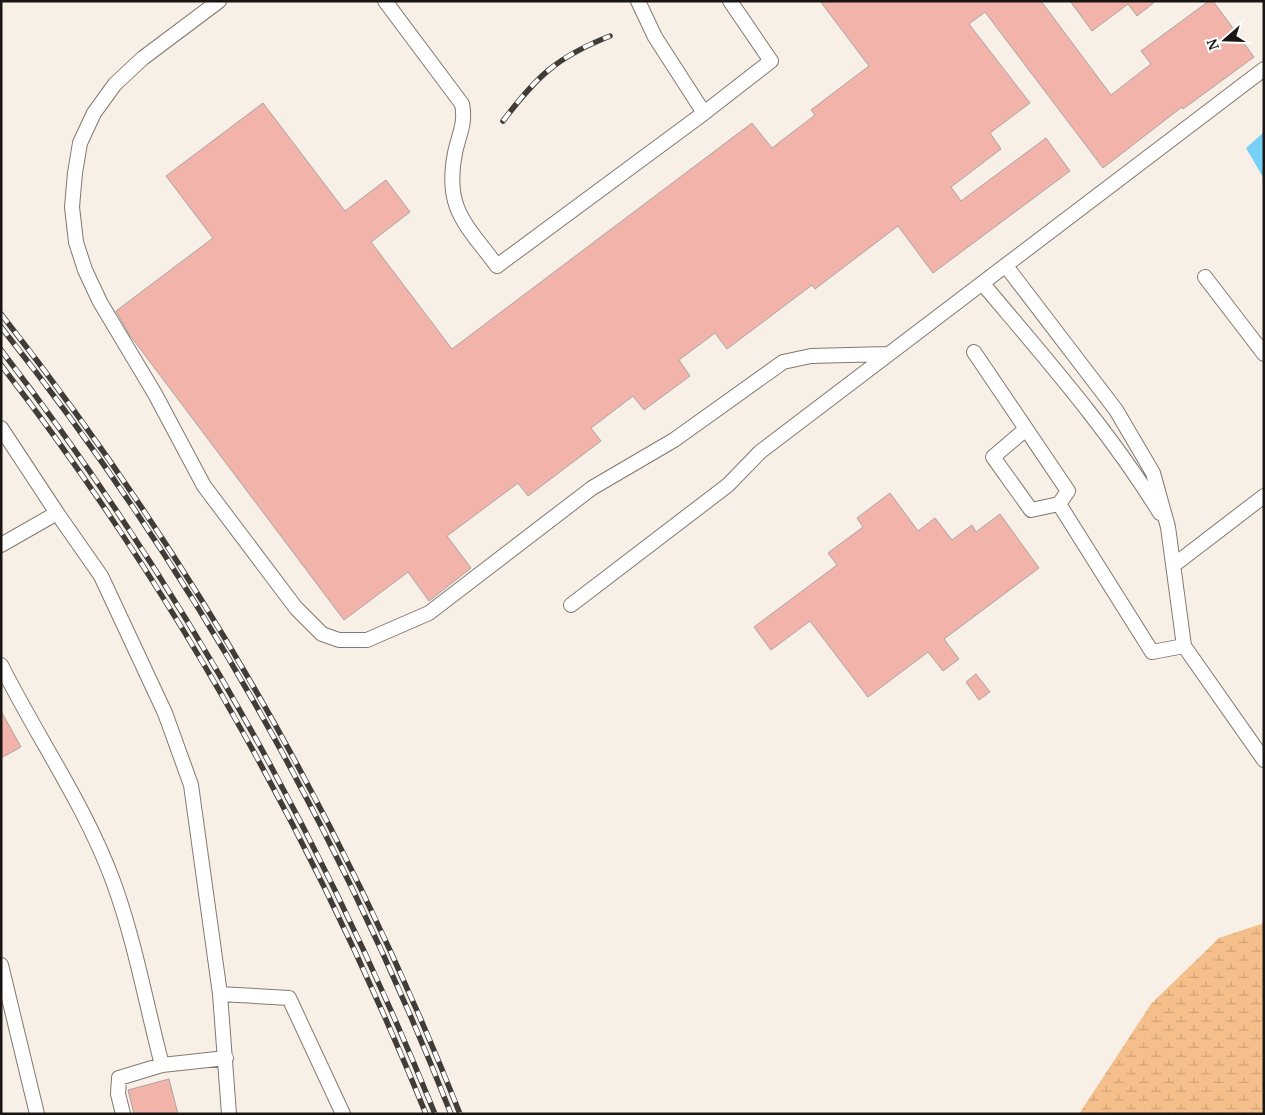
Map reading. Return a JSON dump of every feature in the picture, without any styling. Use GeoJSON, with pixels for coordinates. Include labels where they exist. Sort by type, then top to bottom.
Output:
{"type":"FeatureCollection","features":[{"type":"Feature","properties":{"kind":"lane"},"geometry":{"type":"LineString","coordinates":[[219,1],[143,58],[115,84],[94,113],[80,143],[75,173],[72,207],[76,242],[100,302],[155,394],[204,486],[296,608],[322,634],[338,640],[367,640],[429,612],[592,488],[674,440],[783,362],[811,356],[887,354]]}},
{"type":"Feature","properties":{"kind":"lane"},"geometry":{"type":"LineString","coordinates":[[385,1],[462,104],[464,125],[450,176],[451,188],[462,219],[497,266],[771,61],[730,1]]}},
{"type":"Feature","properties":{"kind":"lane"},"geometry":{"type":"LineString","coordinates":[[638,1],[655,36],[704,113]]}},
{"type":"Feature","properties":{"kind":"lane"},"geometry":{"type":"LineString","coordinates":[[571,605],[728,485],[760,452],[1264,69]]}},
{"type":"Feature","properties":{"kind":"lane"},"geometry":{"type":"LineString","coordinates":[[1006,266],[1116,410],[1153,473],[1168,527],[1184,646],[1264,760]]}},
{"type":"Feature","properties":{"kind":"lane"},"geometry":{"type":"LineString","coordinates":[[1205,277],[1264,354]]}},
{"type":"Feature","properties":{"kind":"lane"},"geometry":{"type":"LineString","coordinates":[[983,284],[1088,409],[1136,475],[1168,527]]}},
{"type":"Feature","properties":{"kind":"lane"},"geometry":{"type":"LineString","coordinates":[[974,352],[1068,491],[1059,504],[1031,510],[993,457],[1026,429]]}},
{"type":"Feature","properties":{"kind":"lane"},"geometry":{"type":"LineString","coordinates":[[1,428],[101,576],[165,713],[191,785],[220,994],[229,1114]]}},
{"type":"Feature","properties":{"kind":"lane"},"geometry":{"type":"LineString","coordinates":[[1174,566],[1264,496]]}},
{"type":"Feature","properties":{"kind":"lane"},"geometry":{"type":"LineString","coordinates":[[1059,504],[1152,652],[1184,646]]}},
{"type":"Feature","properties":{"kind":"lane"},"geometry":{"type":"LineString","coordinates":[[1,545],[57,513]]}},
{"type":"Feature","properties":{"kind":"lane"},"geometry":{"type":"LineString","coordinates":[[1,665],[28,719],[87,821],[112,881],[129,929],[162,1065]]}},
{"type":"Feature","properties":{"kind":"lane"},"geometry":{"type":"LineString","coordinates":[[1,965],[5,999],[37,1114]]}},
{"type":"Feature","properties":{"kind":"lane"},"geometry":{"type":"LineString","coordinates":[[220,994],[289,998],[343,1114]]}},
{"type":"Feature","properties":{"kind":"lane"},"geometry":{"type":"LineString","coordinates":[[1,1016],[5,999]]}},
{"type":"Feature","properties":{"kind":"lane"},"geometry":{"type":"LineString","coordinates":[[123,1114],[118,1094],[119,1078],[162,1065],[226,1058]]}},
{"type":"Feature","properties":{"kind":"green space"},"geometry":{"type":"Polygon","coordinates":[[[1264,923],[1264,1114],[1079,1114],[1151,1004],[1219,938],[1264,923]]]}},
{"type":"Feature","properties":{"kind":"water"},"geometry":{"type":"Polygon","coordinates":[[[1264,132],[1264,179],[1246,148],[1264,132]]]}},
{"type":"Feature","properties":{"kind":"building"},"geometry":{"type":"Polygon","coordinates":[[[820,1],[1041,1],[1111,95],[1151,64],[1141,51],[1209,1],[1213,1],[1254,57],[1183,109],[1182,107],[1103,168],[985,12],[969,24],[1030,103],[990,133],[1001,149],[951,187],[961,201],[1046,138],[1070,171],[933,273],[898,226],[815,289],[812,285],[727,349],[715,333],[679,360],[690,376],[644,410],[633,396],[591,428],[601,441],[528,496],[518,483],[447,536],[471,568],[429,601],[408,572],[344,620],[129,334],[116,311],[213,238],[166,176],[263,103],[345,211],[386,180],[410,212],[371,242],[452,349],[752,123],[772,148],[815,115],[811,110],[869,66],[820,1]]]}},
{"type":"Feature","properties":{"kind":"building"},"geometry":{"type":"Polygon","coordinates":[[[1070,1],[1156,1],[1137,16],[1128,4],[1092,31],[1070,1]]]}},
{"type":"Feature","properties":{"kind":"building"},"geometry":{"type":"Polygon","coordinates":[[[890,493],[918,531],[935,518],[952,540],[972,525],[976,532],[1000,514],[1039,568],[944,639],[959,659],[943,671],[928,652],[868,697],[810,621],[771,650],[754,627],[837,565],[828,553],[863,527],[857,518],[890,493]]]}},
{"type":"Feature","properties":{"kind":"building"},"geometry":{"type":"Polygon","coordinates":[[[976,674],[990,692],[979,700],[966,682],[976,674]]]}},
{"type":"Feature","properties":{"kind":"building"},"geometry":{"type":"Polygon","coordinates":[[[1,711],[21,747],[1,758],[1,711]]]}},
{"type":"Feature","properties":{"kind":"building"},"geometry":{"type":"Polygon","coordinates":[[[169,1079],[178,1114],[134,1114],[128,1090],[169,1079]]]}},
{"type":"Feature","properties":{"kind":"railway"},"geometry":{"type":"LineString","coordinates":[[503,121],[527,92],[549,70],[576,52],[610,36]]}},
{"type":"Feature","properties":{"kind":"railway"},"geometry":{"type":"LineString","coordinates":[[1,314],[71,406],[137,501],[200,598],[259,697],[315,798],[367,902],[415,1007],[460,1114]]}},
{"type":"Feature","properties":{"kind":"railway"},"geometry":{"type":"LineString","coordinates":[[1,327],[70,417],[135,510],[197,606],[255,704],[309,804],[360,905],[408,1009],[451,1114]]}},
{"type":"Feature","properties":{"kind":"railway"},"geometry":{"type":"LineString","coordinates":[[1,350],[67,439],[129,530],[188,623],[244,717],[346,912],[392,1012],[435,1114]]}},
{"type":"Feature","properties":{"kind":"railway"},"geometry":{"type":"LineString","coordinates":[[1,365],[66,452],[127,541],[185,632],[239,725],[290,820],[338,917],[384,1015],[426,1114]]}}]}
